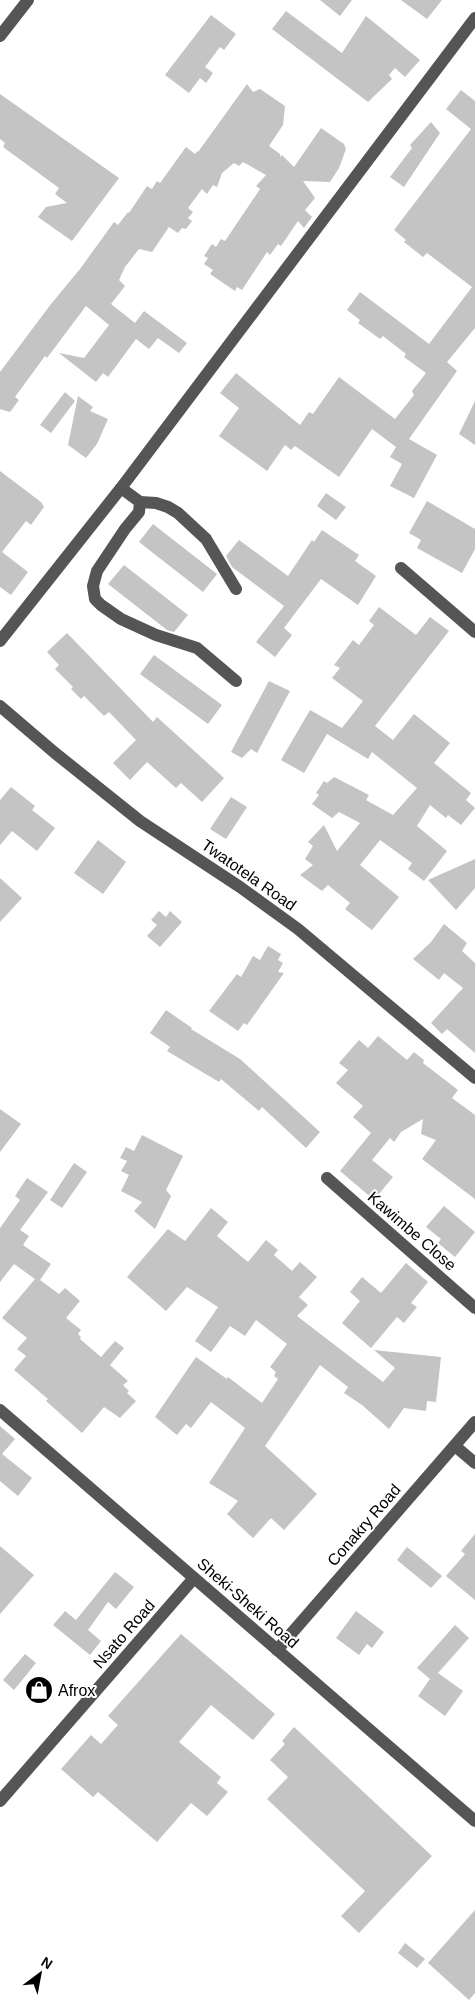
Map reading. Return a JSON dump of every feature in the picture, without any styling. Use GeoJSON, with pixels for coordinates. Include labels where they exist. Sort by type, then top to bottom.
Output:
{"type":"FeatureCollection","features":[{"type":"Feature","properties":{"kind":"street"},"geometry":{"type":"LineString","coordinates":[[0,36],[28,0]]}},
{"type":"Feature","properties":{"kind":"street"},"geometry":{"type":"LineString","coordinates":[[0,641],[121,488],[475,18]]}},
{"type":"Feature","properties":{"kind":"street"},"geometry":{"type":"LineString","coordinates":[[121,488],[140,502],[156,503],[178,513],[206,539],[236,589]]}},
{"type":"Feature","properties":{"kind":"street"},"geometry":{"type":"LineString","coordinates":[[140,502],[139,512],[125,529],[97,571],[92,586],[95,599],[122,619],[156,635],[197,648],[236,681]]}},
{"type":"Feature","properties":{"kind":"street"},"geometry":{"type":"LineString","coordinates":[[401,568],[475,632]]}},
{"type":"Feature","properties":{"kind":"street","name":"Twatotela Road"},"geometry":{"type":"LineString","coordinates":[[0,706],[140,821],[240,887],[298,929],[475,1078]]}},
{"type":"Feature","properties":{"kind":"street","name":"Kawimbe Close"},"geometry":{"type":"LineString","coordinates":[[327,1178],[475,1308]]}},
{"type":"Feature","properties":{"kind":"street","name":"Sheki-Sheki Road"},"geometry":{"type":"LineString","coordinates":[[0,1410],[475,1821]]}},
{"type":"Feature","properties":{"kind":"street","name":"Conakry Road"},"geometry":{"type":"LineString","coordinates":[[277,1650],[475,1422]]}},
{"type":"Feature","properties":{"kind":"street"},"geometry":{"type":"LineString","coordinates":[[454,1446],[475,1463]]}},
{"type":"Feature","properties":{"kind":"street","name":"Nsato Road"},"geometry":{"type":"LineString","coordinates":[[0,1801],[194,1578]]}},
{"type":"Feature","properties":{"kind":"building"},"geometry":{"type":"Polygon","coordinates":[[[320,0],[352,0],[340,16],[320,0]]]}},
{"type":"Feature","properties":{"kind":"building"},"geometry":{"type":"Polygon","coordinates":[[[401,0],[442,0],[427,19],[401,0]]]}},
{"type":"Feature","properties":{"kind":"building"},"geometry":{"type":"Polygon","coordinates":[[[286,11],[342,53],[366,16],[420,60],[405,77],[395,68],[389,75],[392,79],[368,102],[272,29],[286,11]]]}},
{"type":"Feature","properties":{"kind":"building"},"geometry":{"type":"Polygon","coordinates":[[[211,15],[236,34],[224,50],[220,47],[205,67],[213,73],[206,83],[200,78],[189,93],[165,75],[211,15]]]}},
{"type":"Feature","properties":{"kind":"building"},"geometry":{"type":"Polygon","coordinates":[[[247,84],[253,92],[260,89],[285,106],[283,125],[269,146],[294,167],[321,128],[344,144],[346,149],[339,168],[330,182],[303,181],[315,198],[305,210],[312,217],[304,228],[298,221],[281,246],[278,244],[270,255],[267,252],[242,290],[237,287],[235,291],[210,274],[213,270],[204,264],[208,258],[204,256],[212,244],[216,247],[221,239],[225,241],[260,189],[256,186],[266,175],[243,162],[239,166],[234,163],[222,173],[217,187],[213,185],[207,194],[202,189],[188,208],[193,212],[188,218],[192,221],[186,229],[182,228],[178,233],[169,227],[152,252],[139,249],[125,267],[119,280],[125,286],[111,304],[135,323],[144,311],[187,343],[179,353],[158,338],[149,349],[136,339],[108,377],[103,373],[96,382],[59,353],[84,358],[109,325],[86,306],[47,358],[45,356],[15,397],[19,400],[10,412],[0,409],[0,372],[51,304],[80,269],[114,222],[118,225],[129,213],[147,186],[152,189],[157,181],[160,183],[186,147],[195,154],[198,152],[247,84]]]}},
{"type":"Feature","properties":{"kind":"building"},"geometry":{"type":"Polygon","coordinates":[[[461,90],[475,101],[475,328],[447,362],[457,371],[409,439],[437,455],[414,498],[390,486],[402,464],[390,457],[396,447],[372,429],[339,477],[295,446],[291,450],[285,445],[267,471],[219,436],[239,408],[220,393],[236,373],[300,425],[309,412],[313,414],[339,377],[395,419],[414,395],[412,391],[426,373],[404,357],[406,354],[383,336],[380,339],[358,323],[360,320],[347,310],[360,292],[429,344],[472,287],[427,253],[423,257],[404,242],[406,240],[394,230],[471,129],[446,109],[461,90]]]}},
{"type":"Feature","properties":{"kind":"building"},"geometry":{"type":"Polygon","coordinates":[[[0,94],[119,178],[72,241],[38,217],[46,207],[67,203],[55,194],[59,188],[3,147],[5,143],[0,139],[0,94]]]}},
{"type":"Feature","properties":{"kind":"building"},"geometry":{"type":"Polygon","coordinates":[[[431,122],[440,133],[404,187],[390,177],[412,148],[410,145],[431,122]]]}},
{"type":"Feature","properties":{"kind":"building"},"geometry":{"type":"Polygon","coordinates":[[[65,392],[75,401],[51,433],[40,425],[65,392]]]}},
{"type":"Feature","properties":{"kind":"building"},"geometry":{"type":"Polygon","coordinates":[[[78,396],[93,407],[90,411],[108,419],[97,444],[86,458],[68,445],[78,396]]]}},
{"type":"Feature","properties":{"kind":"building"},"geometry":{"type":"Polygon","coordinates":[[[475,401],[475,445],[459,434],[475,401]]]}},
{"type":"Feature","properties":{"kind":"building"},"geometry":{"type":"Polygon","coordinates":[[[0,471],[41,502],[44,507],[31,525],[26,521],[2,552],[28,572],[11,595],[0,587],[0,471]]]}},
{"type":"Feature","properties":{"kind":"building"},"geometry":{"type":"Polygon","coordinates":[[[326,493],[346,507],[336,520],[317,506],[326,493]]]}},
{"type":"Feature","properties":{"kind":"building"},"geometry":{"type":"Polygon","coordinates":[[[427,501],[475,529],[475,549],[462,573],[417,548],[421,540],[409,533],[427,501]]]}},
{"type":"Feature","properties":{"kind":"building"},"geometry":{"type":"Polygon","coordinates":[[[153,524],[217,574],[203,592],[139,542],[153,524]]]}},
{"type":"Feature","properties":{"kind":"building"},"geometry":{"type":"Polygon","coordinates":[[[322,530],[359,555],[355,561],[376,576],[358,605],[321,579],[284,628],[292,635],[275,657],[256,642],[284,606],[232,567],[226,556],[239,540],[288,576],[312,540],[314,542],[322,530]]]}},
{"type":"Feature","properties":{"kind":"building"},"geometry":{"type":"Polygon","coordinates":[[[124,565],[188,615],[174,632],[167,630],[108,584],[124,565]]]}},
{"type":"Feature","properties":{"kind":"building"},"geometry":{"type":"Polygon","coordinates":[[[379,607],[416,635],[430,617],[449,631],[375,726],[393,740],[414,714],[450,743],[434,763],[471,793],[466,800],[475,808],[461,825],[448,815],[446,818],[430,805],[417,826],[447,851],[424,881],[408,869],[412,863],[380,840],[360,865],[399,897],[372,930],[345,909],[350,903],[328,885],[322,891],[300,875],[313,865],[305,859],[313,846],[308,842],[324,825],[337,851],[360,823],[339,812],[332,818],[312,804],[319,795],[316,793],[324,781],[327,783],[334,777],[369,795],[366,800],[393,815],[417,788],[372,752],[368,759],[327,734],[304,773],[281,760],[310,710],[342,728],[363,701],[332,678],[340,668],[334,665],[353,640],[359,645],[374,625],[369,621],[379,607]]]}},
{"type":"Feature","properties":{"kind":"building"},"geometry":{"type":"Polygon","coordinates":[[[67,633],[153,722],[157,717],[224,778],[202,802],[181,783],[176,788],[147,762],[130,780],[113,763],[136,740],[109,712],[104,716],[84,696],[81,699],[71,689],[73,687],[55,669],[59,665],[47,652],[67,633]]]}},
{"type":"Feature","properties":{"kind":"building"},"geometry":{"type":"Polygon","coordinates":[[[154,655],[222,705],[208,724],[140,674],[154,655]]]}},
{"type":"Feature","properties":{"kind":"building"},"geometry":{"type":"Polygon","coordinates":[[[269,681],[290,691],[257,753],[251,749],[242,758],[231,752],[269,681]]]}},
{"type":"Feature","properties":{"kind":"building"},"geometry":{"type":"Polygon","coordinates":[[[11,787],[35,806],[32,810],[55,828],[37,851],[12,831],[0,845],[0,800],[11,787]]]}},
{"type":"Feature","properties":{"kind":"building"},"geometry":{"type":"Polygon","coordinates":[[[231,797],[247,807],[226,839],[210,829],[231,797]]]}},
{"type":"Feature","properties":{"kind":"building"},"geometry":{"type":"Polygon","coordinates":[[[98,840],[126,862],[103,894],[74,873],[98,840]]]}},
{"type":"Feature","properties":{"kind":"building"},"geometry":{"type":"Polygon","coordinates":[[[475,859],[475,888],[456,910],[428,880],[475,859]]]}},
{"type":"Feature","properties":{"kind":"building"},"geometry":{"type":"Polygon","coordinates":[[[0,878],[22,898],[0,922],[0,878]]]}},
{"type":"Feature","properties":{"kind":"building"},"geometry":{"type":"Polygon","coordinates":[[[159,911],[166,917],[170,911],[182,922],[160,947],[147,936],[157,925],[151,920],[159,911]]]}},
{"type":"Feature","properties":{"kind":"building"},"geometry":{"type":"Polygon","coordinates":[[[444,924],[467,943],[462,951],[475,963],[475,1053],[447,1029],[442,1034],[431,1023],[463,988],[444,973],[439,980],[413,959],[431,942],[444,924]]]}},
{"type":"Feature","properties":{"kind":"building"},"geometry":{"type":"Polygon","coordinates":[[[268,946],[281,954],[278,960],[283,963],[278,972],[284,973],[247,1025],[244,1023],[238,1031],[209,1011],[237,974],[241,977],[253,956],[260,960],[268,946]]]}},
{"type":"Feature","properties":{"kind":"building"},"geometry":{"type":"Polygon","coordinates":[[[166,1010],[191,1029],[240,1059],[320,1132],[306,1148],[262,1107],[259,1111],[221,1079],[219,1082],[167,1051],[170,1047],[150,1033],[166,1010]]]}},
{"type":"Feature","properties":{"kind":"building"},"geometry":{"type":"Polygon","coordinates":[[[378,1036],[407,1060],[414,1052],[424,1060],[423,1063],[458,1090],[452,1098],[475,1115],[475,1199],[422,1159],[436,1140],[421,1134],[423,1119],[401,1132],[394,1142],[390,1138],[372,1160],[393,1177],[374,1200],[340,1171],[371,1133],[353,1117],[363,1106],[336,1083],[348,1070],[339,1063],[359,1040],[368,1048],[378,1036]]]}},
{"type":"Feature","properties":{"kind":"building"},"geometry":{"type":"Polygon","coordinates":[[[0,1109],[21,1124],[0,1152],[0,1109]]]}},
{"type":"Feature","properties":{"kind":"building"},"geometry":{"type":"Polygon","coordinates":[[[142,1135],[183,1156],[166,1190],[171,1196],[155,1229],[134,1211],[142,1202],[121,1191],[129,1175],[121,1171],[127,1161],[120,1158],[126,1147],[134,1151],[142,1135]]]}},
{"type":"Feature","properties":{"kind":"building"},"geometry":{"type":"Polygon","coordinates":[[[74,1163],[87,1172],[62,1208],[50,1200],[74,1163]]]}},
{"type":"Feature","properties":{"kind":"building"},"geometry":{"type":"Polygon","coordinates":[[[27,1178],[48,1192],[20,1230],[29,1236],[23,1245],[51,1264],[40,1280],[59,1294],[65,1288],[80,1301],[66,1318],[81,1330],[78,1334],[81,1337],[80,1339],[101,1357],[115,1341],[124,1348],[110,1365],[128,1381],[123,1385],[129,1391],[127,1393],[136,1401],[120,1418],[104,1407],[82,1433],[46,1401],[48,1399],[14,1370],[26,1356],[17,1349],[27,1338],[2,1318],[35,1279],[14,1264],[0,1282],[0,1228],[20,1200],[15,1196],[27,1178]]]}},
{"type":"Feature","properties":{"kind":"building"},"geometry":{"type":"Polygon","coordinates":[[[444,1206],[475,1232],[455,1257],[438,1243],[441,1239],[426,1227],[444,1206]]]}},
{"type":"Feature","properties":{"kind":"building"},"geometry":{"type":"Polygon","coordinates":[[[211,1208],[228,1222],[217,1236],[248,1262],[266,1240],[278,1250],[274,1255],[292,1271],[300,1262],[317,1277],[299,1297],[308,1305],[297,1316],[383,1382],[395,1368],[374,1350],[441,1357],[436,1402],[427,1401],[426,1411],[404,1408],[389,1429],[362,1405],[344,1393],[348,1387],[320,1365],[265,1446],[317,1494],[284,1530],[271,1518],[253,1538],[227,1514],[238,1501],[209,1483],[245,1428],[211,1402],[191,1428],[186,1424],[177,1435],[155,1417],[196,1357],[227,1379],[228,1377],[262,1403],[278,1379],[274,1376],[276,1372],[270,1367],[287,1344],[256,1320],[245,1336],[230,1326],[211,1352],[195,1341],[218,1307],[187,1287],[166,1311],[127,1277],[168,1229],[185,1241],[211,1208]]]}},
{"type":"Feature","properties":{"kind":"building"},"geometry":{"type":"Polygon","coordinates":[[[406,1263],[428,1282],[411,1303],[417,1307],[404,1323],[397,1317],[371,1348],[342,1323],[360,1301],[350,1292],[362,1277],[381,1293],[406,1263]]]}},
{"type":"Feature","properties":{"kind":"building"},"geometry":{"type":"Polygon","coordinates":[[[0,1426],[15,1439],[2,1454],[32,1478],[18,1496],[0,1481],[0,1426]]]}},
{"type":"Feature","properties":{"kind":"building"},"geometry":{"type":"Polygon","coordinates":[[[475,1534],[475,1600],[446,1576],[465,1554],[461,1551],[475,1534]]]}},
{"type":"Feature","properties":{"kind":"building"},"geometry":{"type":"Polygon","coordinates":[[[0,1546],[34,1575],[0,1614],[0,1546]]]}},
{"type":"Feature","properties":{"kind":"building"},"geometry":{"type":"Polygon","coordinates":[[[407,1547],[442,1576],[431,1588],[397,1560],[407,1547]]]}},
{"type":"Feature","properties":{"kind":"building"},"geometry":{"type":"Polygon","coordinates":[[[115,1572],[134,1587],[116,1609],[108,1602],[88,1630],[101,1641],[90,1655],[53,1625],[65,1611],[76,1620],[115,1572]]]}},
{"type":"Feature","properties":{"kind":"building"},"geometry":{"type":"Polygon","coordinates":[[[356,1611],[384,1632],[372,1648],[367,1644],[359,1655],[336,1638],[356,1611]]]}},
{"type":"Feature","properties":{"kind":"building"},"geometry":{"type":"Polygon","coordinates":[[[455,1625],[469,1638],[438,1673],[463,1691],[445,1716],[418,1696],[430,1679],[417,1668],[455,1625]]]}},
{"type":"Feature","properties":{"kind":"building"},"geometry":{"type":"Polygon","coordinates":[[[181,1634],[275,1714],[253,1740],[211,1705],[179,1742],[221,1777],[217,1783],[228,1792],[207,1816],[191,1803],[157,1842],[98,1792],[93,1797],[61,1769],[91,1735],[101,1744],[118,1725],[108,1716],[181,1634]]]}},
{"type":"Feature","properties":{"kind":"building"},"geometry":{"type":"Polygon","coordinates":[[[25,1654],[36,1663],[14,1690],[3,1680],[25,1654]]]}},
{"type":"Feature","properties":{"kind":"building"},"geometry":{"type":"Polygon","coordinates":[[[294,1727],[432,1856],[359,1933],[341,1916],[365,1891],[267,1799],[288,1777],[270,1760],[285,1744],[282,1741],[294,1727]]]}},
{"type":"Feature","properties":{"kind":"building"},"geometry":{"type":"Polygon","coordinates":[[[475,1910],[475,1993],[469,2000],[428,1963],[475,1910]]]}},
{"type":"Feature","properties":{"kind":"building"},"geometry":{"type":"Polygon","coordinates":[[[405,1943],[425,1959],[417,1968],[398,1953],[405,1943]]]}},
{"type":"Feature","properties":{"kind":"place","name":"Afrox"},"geometry":{"type":"Point","coordinates":[39,1690]}}]}
